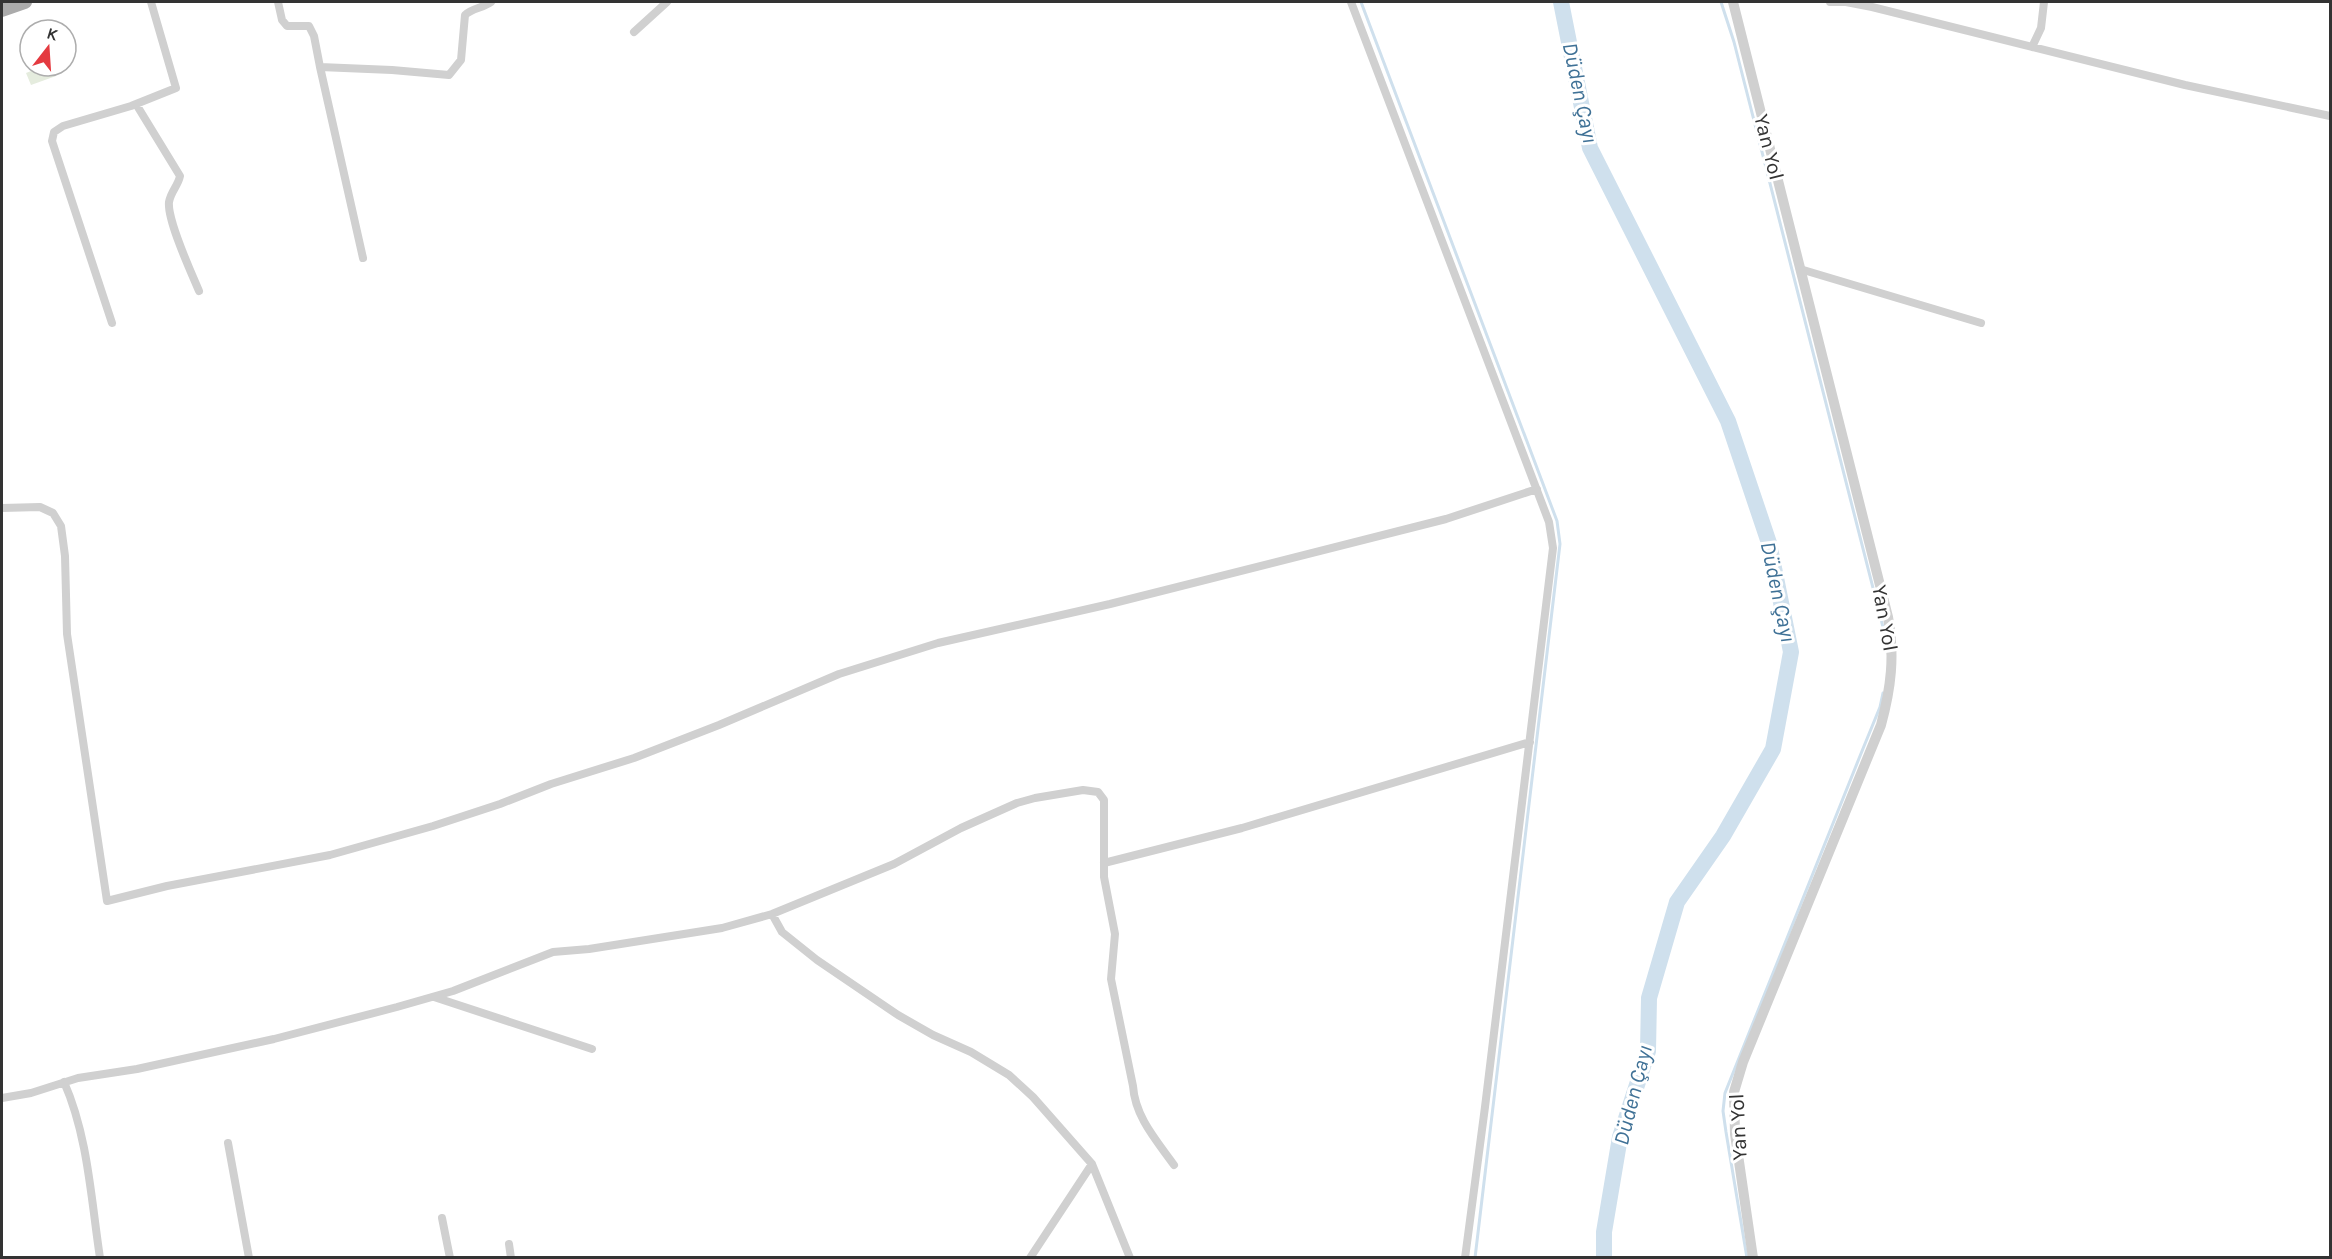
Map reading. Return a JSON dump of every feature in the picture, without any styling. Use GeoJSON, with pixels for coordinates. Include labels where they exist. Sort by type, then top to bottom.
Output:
{"type":"FeatureCollection","features":[{"type":"Feature","properties":{"kind":"main road"},"geometry":{"type":"LineString","coordinates":[[2,10],[25,2]]}},
{"type":"Feature","properties":{"kind":"street"},"geometry":{"type":"LineString","coordinates":[[112,323],[52,141],[54,132],[63,126],[136,104],[176,88],[151,2]]}},
{"type":"Feature","properties":{"kind":"street"},"geometry":{"type":"LineString","coordinates":[[278,2],[282,20],[287,26],[309,26],[314,36],[363,258]]}},
{"type":"Feature","properties":{"kind":"street"},"geometry":{"type":"LineString","coordinates":[[320,68],[392,70],[448,75],[460,60],[465,15],[469,10],[483,7],[491,2]]}},
{"type":"Feature","properties":{"kind":"street"},"geometry":{"type":"LineString","coordinates":[[634,32],[667,2]]}},
{"type":"Feature","properties":{"kind":"street"},"geometry":{"type":"LineString","coordinates":[[1351,2],[1537,489],[1549,522],[1553,548],[1465,1257]]}},
{"type":"Feature","properties":{"kind":"street","name":"Yan Yol"},"geometry":{"type":"LineString","coordinates":[[1733,2],[1888,617],[1893,653],[1889,696],[1881,725],[1743,1062],[1734,1092],[1735,1134],[1753,1257]]}},
{"type":"Feature","properties":{"kind":"street"},"geometry":{"type":"LineString","coordinates":[[1830,2],[1846,2],[1872,7],[2197,88],[2331,116]]}},
{"type":"Feature","properties":{"kind":"street"},"geometry":{"type":"LineString","coordinates":[[2032,47],[2041,28],[2044,2]]}},
{"type":"Feature","properties":{"kind":"street"},"geometry":{"type":"LineString","coordinates":[[136,104],[180,176],[178,184],[171,192],[169,205],[177,235],[199,291]]}},
{"type":"Feature","properties":{"kind":"street"},"geometry":{"type":"LineString","coordinates":[[1800,269],[1981,323]]}},
{"type":"Feature","properties":{"kind":"street"},"geometry":{"type":"LineString","coordinates":[[2,508],[40,507],[53,513],[61,526],[65,556],[67,634],[107,900],[167,886],[330,855],[432,826],[634,758],[839,674],[938,643],[1132,598],[1446,519],[1537,489]]}},
{"type":"Feature","properties":{"kind":"street"},"geometry":{"type":"LineString","coordinates":[[1104,863],[1242,828],[1530,742]]}},
{"type":"Feature","properties":{"kind":"street"},"geometry":{"type":"LineString","coordinates":[[2,1098],[31,1093],[64,1082],[274,1040],[434,996],[553,952],[589,949],[722,928],[772,914],[816,898],[894,864],[996,811],[1035,798],[1083,790],[1098,792],[1104,800],[1104,877],[1116,934],[1111,979],[1134,1101],[1150,1132],[1174,1165]]}},
{"type":"Feature","properties":{"kind":"street"},"geometry":{"type":"LineString","coordinates":[[772,914],[783,932],[847,981],[924,1030],[971,1052],[1009,1075],[1057,1122],[1092,1164],[1130,1257]]}},
{"type":"Feature","properties":{"kind":"street"},"geometry":{"type":"LineString","coordinates":[[434,996],[592,1049]]}},
{"type":"Feature","properties":{"kind":"street"},"geometry":{"type":"LineString","coordinates":[[64,1082],[74,1104],[88,1175],[100,1257]]}},
{"type":"Feature","properties":{"kind":"street"},"geometry":{"type":"LineString","coordinates":[[228,1143],[249,1257]]}},
{"type":"Feature","properties":{"kind":"street"},"geometry":{"type":"LineString","coordinates":[[1030,1257],[1092,1164]]}},
{"type":"Feature","properties":{"kind":"street"},"geometry":{"type":"LineString","coordinates":[[442,1218],[450,1257]]}},
{"type":"Feature","properties":{"kind":"street"},"geometry":{"type":"LineString","coordinates":[[509,1244],[511,1257]]}},
{"type":"Feature","properties":{"kind":"shaded area"},"geometry":{"type":"Polygon","coordinates":[[[28,78],[50,78],[31,85],[28,78]]]}},
{"type":"Feature","properties":{"kind":"waterway"},"geometry":{"type":"LineString","coordinates":[[1361,2],[1557,521],[1560,544],[1475,1258]]}},
{"type":"Feature","properties":{"kind":"waterway","name":"Düden Çayı"},"geometry":{"type":"LineString","coordinates":[[1561,2],[1590,148],[1728,421],[1769,543],[1791,652],[1773,749],[1723,836],[1677,902],[1649,998],[1648,1051],[1620,1137],[1604,1232],[1604,1258]]}},
{"type":"Feature","properties":{"kind":"waterway"},"geometry":{"type":"LineString","coordinates":[[1721,2],[1734,42],[1886,639]]}},
{"type":"Feature","properties":{"kind":"waterway"},"geometry":{"type":"LineString","coordinates":[[1747,1258],[1723,1111],[1725,1093],[1880,707],[1883,693]]}}]}
